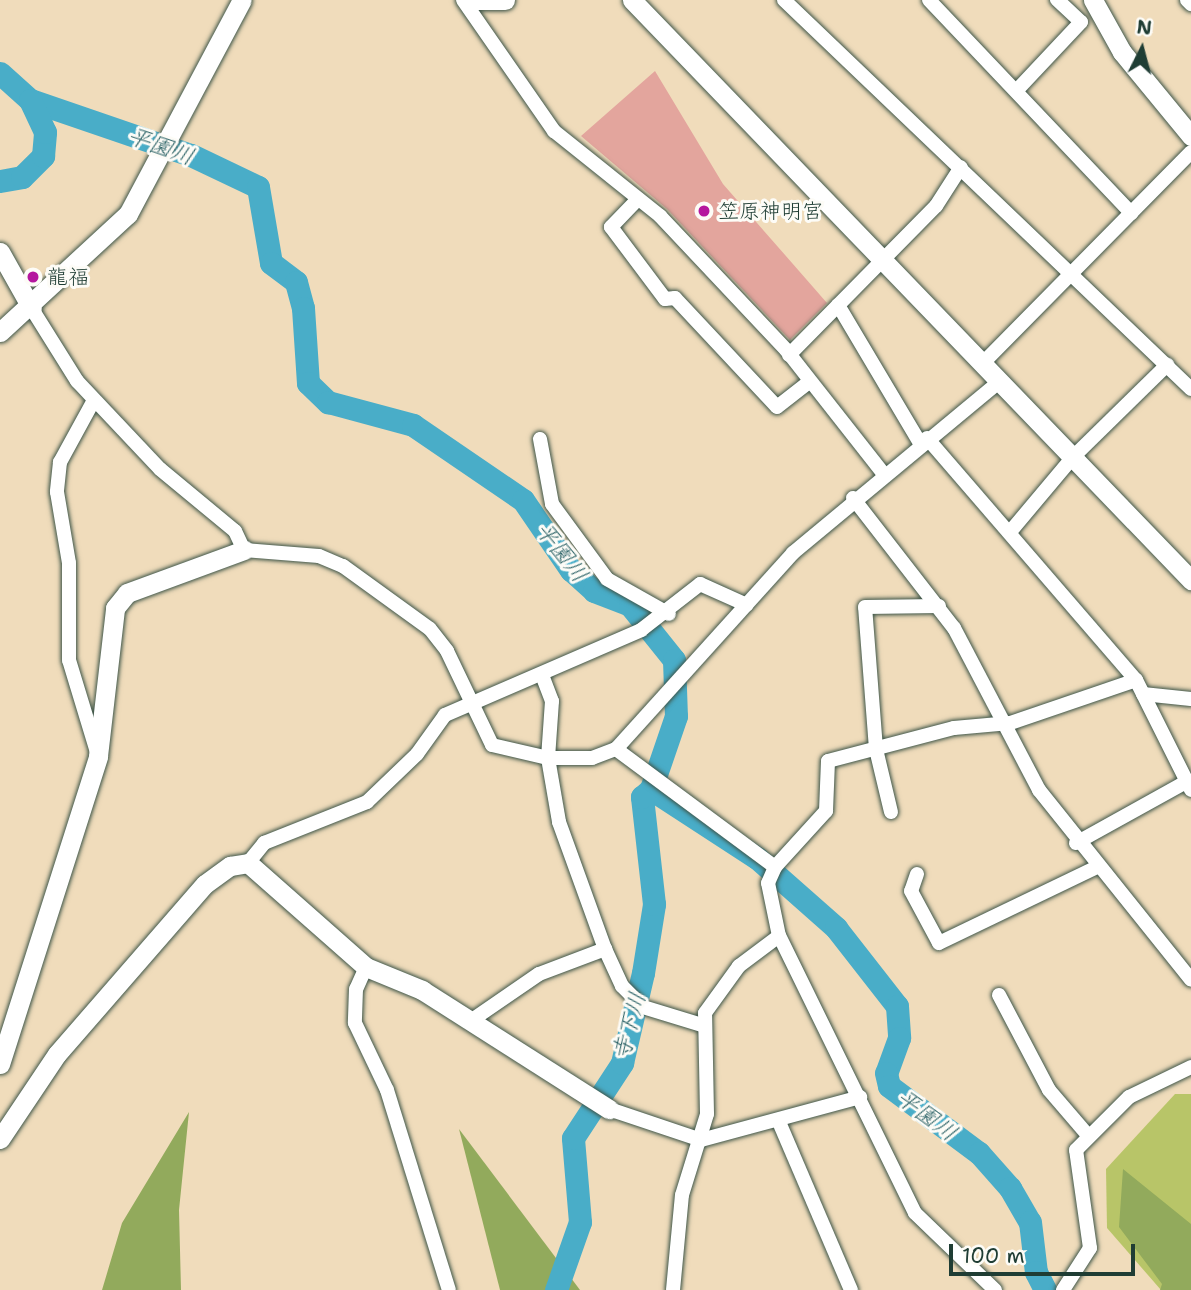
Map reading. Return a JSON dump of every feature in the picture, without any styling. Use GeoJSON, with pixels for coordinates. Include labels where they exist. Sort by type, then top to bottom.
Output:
{"type":"FeatureCollection","features":[{"type":"Feature","properties":{"kind":"street"},"geometry":{"type":"LineString","coordinates":[[0,332],[32,309],[119,225],[160,162],[216,38],[242,0]]}},
{"type":"Feature","properties":{"kind":"street"},"geometry":{"type":"LineString","coordinates":[[463,0],[554,131],[638,199],[789,355],[808,383],[883,473]]}},
{"type":"Feature","properties":{"kind":"street"},"geometry":{"type":"LineString","coordinates":[[471,0],[505,0]]}},
{"type":"Feature","properties":{"kind":"street"},"geometry":{"type":"LineString","coordinates":[[632,0],[1191,580]]}},
{"type":"Feature","properties":{"kind":"street"},"geometry":{"type":"LineString","coordinates":[[784,0],[1191,389]]}},
{"type":"Feature","properties":{"kind":"street"},"geometry":{"type":"LineString","coordinates":[[929,0],[1018,89],[1131,213]]}},
{"type":"Feature","properties":{"kind":"street"},"geometry":{"type":"LineString","coordinates":[[1018,89],[1081,22],[1057,0]]}},
{"type":"Feature","properties":{"kind":"street"},"geometry":{"type":"LineString","coordinates":[[1093,0],[1122,52],[1191,136]]}},
{"type":"Feature","properties":{"kind":"street"},"geometry":{"type":"LineString","coordinates":[[1187,0],[1191,4]]}},
{"type":"Feature","properties":{"kind":"street"},"geometry":{"type":"LineString","coordinates":[[982,363],[1073,275],[1191,152]]}},
{"type":"Feature","properties":{"kind":"street"},"geometry":{"type":"LineString","coordinates":[[789,355],[936,206],[961,167]]}},
{"type":"Feature","properties":{"kind":"street"},"geometry":{"type":"LineString","coordinates":[[638,199],[611,227],[665,299],[675,298],[777,407],[808,383]]}},
{"type":"Feature","properties":{"kind":"street"},"geometry":{"type":"LineString","coordinates":[[0,252],[32,309],[94,400],[160,469],[235,531],[244,550]]}},
{"type":"Feature","properties":{"kind":"street"},"geometry":{"type":"LineString","coordinates":[[838,305],[924,441],[1010,532],[1136,680],[1188,786],[1076,843]]}},
{"type":"Feature","properties":{"kind":"street"},"geometry":{"type":"LineString","coordinates":[[1010,532],[1073,457],[1167,365]]}},
{"type":"Feature","properties":{"kind":"street"},"geometry":{"type":"LineString","coordinates":[[0,1064],[98,756],[116,608],[127,593],[244,550],[319,556],[343,566],[430,629],[497,749],[548,758],[592,758],[616,750],[668,697],[747,605],[853,498],[1000,380]]}},
{"type":"Feature","properties":{"kind":"street"},"geometry":{"type":"LineString","coordinates":[[94,400],[60,462],[57,492],[69,563],[69,660],[98,756]]}},
{"type":"Feature","properties":{"kind":"street"},"geometry":{"type":"LineString","coordinates":[[540,439],[552,504],[607,579],[664,617]]}},
{"type":"Feature","properties":{"kind":"street"},"geometry":{"type":"LineString","coordinates":[[853,498],[939,606],[1001,722],[1076,843],[1191,980]]}},
{"type":"Feature","properties":{"kind":"street"},"geometry":{"type":"LineString","coordinates":[[0,1139],[57,1054],[205,884],[220,871],[248,863],[264,843],[367,802],[417,754],[435,724],[473,702],[542,675],[640,630],[664,617],[700,584],[747,605]]}},
{"type":"Feature","properties":{"kind":"street"},"geometry":{"type":"LineString","coordinates":[[891,812],[876,749],[865,607],[939,606]]}},
{"type":"Feature","properties":{"kind":"street"},"geometry":{"type":"LineString","coordinates":[[542,675],[552,701],[548,758],[559,821],[605,949],[629,995],[643,1007],[705,1026]]}},
{"type":"Feature","properties":{"kind":"street"},"geometry":{"type":"LineString","coordinates":[[995,1290],[915,1213],[779,936],[768,883],[775,867],[826,811],[828,761],[1001,722],[1136,680]]}},
{"type":"Feature","properties":{"kind":"street"},"geometry":{"type":"LineString","coordinates":[[1143,694],[1191,699]]}},
{"type":"Feature","properties":{"kind":"street"},"geometry":{"type":"LineString","coordinates":[[616,750],[775,867]]}},
{"type":"Feature","properties":{"kind":"street"},"geometry":{"type":"LineString","coordinates":[[248,863],[366,967],[472,1020],[581,1095],[608,1108],[701,1140],[779,1122],[860,1097]]}},
{"type":"Feature","properties":{"kind":"street"},"geometry":{"type":"LineString","coordinates":[[917,874],[911,891],[939,943],[1095,868]]}},
{"type":"Feature","properties":{"kind":"street"},"geometry":{"type":"LineString","coordinates":[[673,1290],[682,1195],[701,1140],[705,1026],[710,1002],[739,966],[779,936]]}},
{"type":"Feature","properties":{"kind":"street"},"geometry":{"type":"LineString","coordinates":[[472,1020],[539,974],[605,949]]}},
{"type":"Feature","properties":{"kind":"street"},"geometry":{"type":"LineString","coordinates":[[366,967],[356,989],[355,1023],[387,1090],[449,1290]]}},
{"type":"Feature","properties":{"kind":"street"},"geometry":{"type":"LineString","coordinates":[[999,995],[1049,1090],[1086,1133]]}},
{"type":"Feature","properties":{"kind":"street"},"geometry":{"type":"LineString","coordinates":[[1063,1290],[1090,1248],[1074,1160],[1086,1133],[1129,1097],[1191,1068]]}},
{"type":"Feature","properties":{"kind":"street"},"geometry":{"type":"LineString","coordinates":[[779,1122],[851,1290]]}},
{"type":"Feature","properties":{"kind":"green space"},"geometry":{"type":"Polygon","coordinates":[[[1175,1094],[1191,1094],[1191,1290],[1161,1290],[1107,1228],[1106,1169],[1175,1094]]]}},
{"type":"Feature","properties":{"kind":"green space"},"geometry":{"type":"Polygon","coordinates":[[[189,1112],[179,1210],[181,1290],[102,1290],[122,1223],[189,1112]]]}},
{"type":"Feature","properties":{"kind":"green space"},"geometry":{"type":"Polygon","coordinates":[[[459,1129],[580,1290],[500,1290],[459,1129]]]}},
{"type":"Feature","properties":{"kind":"green space"},"geometry":{"type":"Polygon","coordinates":[[[1123,1169],[1191,1224],[1191,1290],[1160,1290],[1162,1284],[1119,1227],[1123,1169]]]}},
{"type":"Feature","properties":{"kind":"building","name":"笠原神明宮"},"geometry":{"type":"Polygon","coordinates":[[[655,71],[723,184],[827,303],[790,340],[667,209],[581,136],[655,71]]]}},
{"type":"Feature","properties":{"kind":"waterway","name":"平園川"},"geometry":{"type":"LineString","coordinates":[[0,73],[30,100],[191,155],[258,187],[271,263],[296,282],[303,308],[308,383],[328,402],[413,425],[523,500],[571,570],[594,591],[630,605],[674,660],[676,716],[651,789]]}},
{"type":"Feature","properties":{"kind":"waterway"},"geometry":{"type":"LineString","coordinates":[[0,181],[22,177],[43,156],[45,132],[30,100]]}},
{"type":"Feature","properties":{"kind":"waterway","name":"平園川"},"geometry":{"type":"LineString","coordinates":[[651,789],[757,858],[836,928],[897,1006],[899,1038],[886,1073],[889,1086],[979,1153],[1010,1188],[1030,1222],[1036,1272],[1045,1290]]}},
{"type":"Feature","properties":{"kind":"waterway","name":"寺下川"},"geometry":{"type":"LineString","coordinates":[[556,1290],[580,1222],[573,1138],[622,1063],[643,973],[654,904],[642,797],[651,789]]}},
{"type":"Feature","properties":{"kind":"place","name":"笠原神明宮"},"geometry":{"type":"Point","coordinates":[704,211]}},
{"type":"Feature","properties":{"kind":"place","name":"龍福"},"geometry":{"type":"Point","coordinates":[33,277]}}]}
